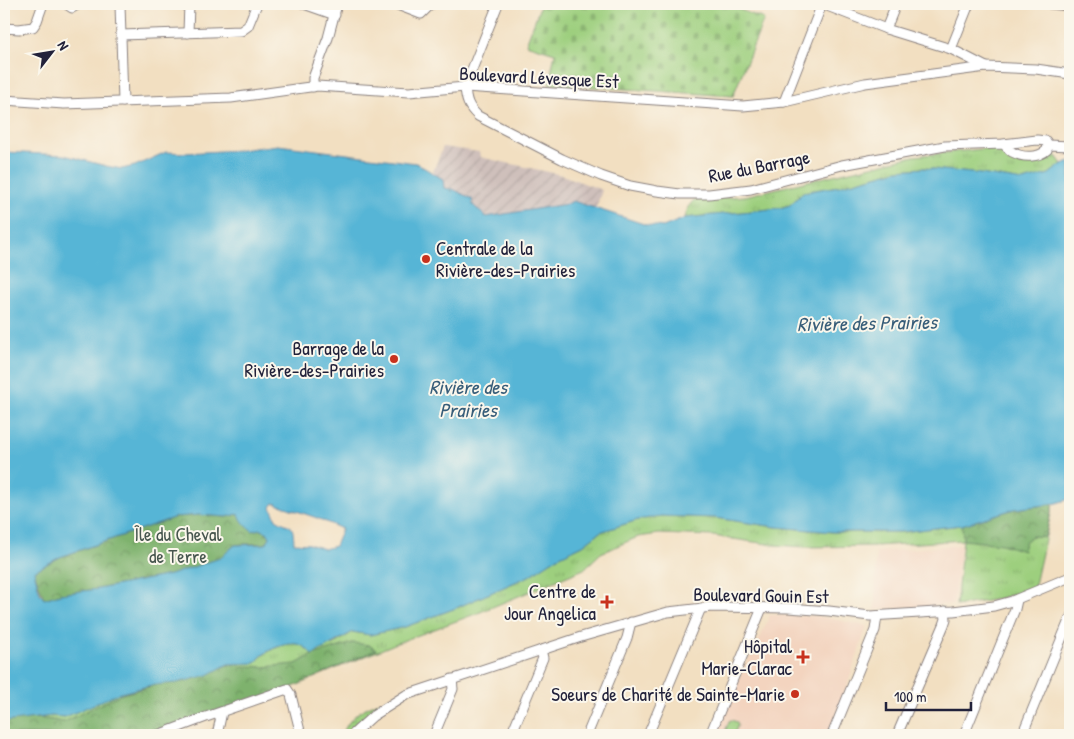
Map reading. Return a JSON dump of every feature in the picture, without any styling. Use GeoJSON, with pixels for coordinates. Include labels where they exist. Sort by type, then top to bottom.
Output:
{"type":"FeatureCollection","features":[{"type":"Feature","properties":{"kind":"street"},"geometry":{"type":"LineString","coordinates":[[4,28],[19,29],[33,27],[37,22],[43,4]]}},
{"type":"Feature","properties":{"kind":"street"},"geometry":{"type":"LineString","coordinates":[[66,4],[72,8],[77,7],[79,4]]}},
{"type":"Feature","properties":{"kind":"street"},"geometry":{"type":"LineString","coordinates":[[120,4],[123,102]]}},
{"type":"Feature","properties":{"kind":"street"},"geometry":{"type":"LineString","coordinates":[[188,33],[189,4]]}},
{"type":"Feature","properties":{"kind":"street"},"geometry":{"type":"LineString","coordinates":[[121,35],[241,31],[248,26],[257,4]]}},
{"type":"Feature","properties":{"kind":"street"},"geometry":{"type":"LineString","coordinates":[[304,4],[335,15]]}},
{"type":"Feature","properties":{"kind":"street"},"geometry":{"type":"LineString","coordinates":[[313,87],[313,78],[328,38],[337,4]]}},
{"type":"Feature","properties":{"kind":"street"},"geometry":{"type":"LineString","coordinates":[[395,4],[421,14],[431,4]]}},
{"type":"Feature","properties":{"kind":"street"},"geometry":{"type":"LineString","coordinates":[[465,87],[498,4]]}},
{"type":"Feature","properties":{"kind":"street"},"geometry":{"type":"LineString","coordinates":[[784,102],[822,4],[886,29],[951,48],[986,68]]}},
{"type":"Feature","properties":{"kind":"street"},"geometry":{"type":"LineString","coordinates":[[886,29],[896,4]]}},
{"type":"Feature","properties":{"kind":"street"},"geometry":{"type":"LineString","coordinates":[[951,48],[969,4]]}},
{"type":"Feature","properties":{"kind":"street"},"geometry":{"type":"LineString","coordinates":[[1050,4],[1070,6]]}},
{"type":"Feature","properties":{"kind":"street","name":"Boulevard Lévesque Est"},"geometry":{"type":"LineString","coordinates":[[4,100],[64,104],[231,98],[313,87],[409,92],[465,87],[743,106],[784,102],[864,83],[986,68],[1036,69],[1070,74]]}},
{"type":"Feature","properties":{"kind":"street","name":"Rue du Barrage"},"geometry":{"type":"LineString","coordinates":[[465,87],[466,101],[478,116],[545,151],[601,176],[630,186],[672,193],[709,194],[751,189],[842,166],[945,146],[1003,144],[1037,140],[1046,141],[1048,145],[1070,146]]}},
{"type":"Feature","properties":{"kind":"street"},"geometry":{"type":"LineString","coordinates":[[1003,144],[1012,152],[1030,157],[1043,154],[1047,150],[1048,145]]}},
{"type":"Feature","properties":{"kind":"street","name":"Boulevard Gouin Est"},"geometry":{"type":"LineString","coordinates":[[352,735],[373,716],[398,699],[541,650],[668,612],[700,608],[762,608],[829,611],[877,616],[945,612],[994,606],[1017,600],[1070,577]]}},
{"type":"Feature","properties":{"kind":"street"},"geometry":{"type":"LineString","coordinates":[[964,735],[1015,610],[1017,600]]}},
{"type":"Feature","properties":{"kind":"street"},"geometry":{"type":"LineString","coordinates":[[648,735],[700,608]]}},
{"type":"Feature","properties":{"kind":"street"},"geometry":{"type":"LineString","coordinates":[[710,735],[762,608]]}},
{"type":"Feature","properties":{"kind":"street"},"geometry":{"type":"LineString","coordinates":[[898,735],[946,619],[945,612]]}},
{"type":"Feature","properties":{"kind":"street"},"geometry":{"type":"LineString","coordinates":[[832,735],[875,630],[877,616]]}},
{"type":"Feature","properties":{"kind":"street"},"geometry":{"type":"LineString","coordinates":[[1022,735],[1070,618]]}},
{"type":"Feature","properties":{"kind":"street"},"geometry":{"type":"LineString","coordinates":[[587,735],[627,638],[631,622]]}},
{"type":"Feature","properties":{"kind":"street"},"geometry":{"type":"LineString","coordinates":[[511,735],[543,658],[541,650]]}},
{"type":"Feature","properties":{"kind":"street"},"geometry":{"type":"LineString","coordinates":[[434,735],[453,689],[452,679]]}},
{"type":"Feature","properties":{"kind":"street"},"geometry":{"type":"LineString","coordinates":[[158,735],[287,689],[291,695],[301,735]]}},
{"type":"Feature","properties":{"kind":"street"},"geometry":{"type":"LineString","coordinates":[[217,735],[222,712]]}},
{"type":"Feature","properties":{"kind":"shaded area"},"geometry":{"type":"Polygon","coordinates":[[[443,147],[479,152],[480,157],[562,175],[602,190],[596,208],[573,201],[567,204],[485,217],[473,205],[444,188],[432,174],[443,147]]]}},
{"type":"Feature","properties":{"kind":"shaded area"},"geometry":{"type":"Polygon","coordinates":[[[961,545],[953,604],[875,610],[876,552],[961,545]]]}},
{"type":"Feature","properties":{"kind":"shaded area"},"geometry":{"type":"Polygon","coordinates":[[[770,615],[818,616],[867,626],[841,704],[828,735],[716,735],[741,673],[770,615]]]}},
{"type":"Feature","properties":{"kind":"green space"},"geometry":{"type":"Polygon","coordinates":[[[541,4],[725,4],[764,19],[733,96],[549,84],[555,53],[526,44],[541,4]]]}},
{"type":"Feature","properties":{"kind":"green space"},"geometry":{"type":"Polygon","coordinates":[[[991,148],[1022,160],[1045,156],[1053,152],[1062,164],[1049,174],[1023,181],[924,168],[898,170],[839,186],[803,192],[790,205],[780,208],[685,218],[688,207],[694,200],[745,196],[914,156],[991,148]]]}},
{"type":"Feature","properties":{"kind":"green space"},"geometry":{"type":"Polygon","coordinates":[[[1053,504],[1034,589],[993,600],[956,606],[963,540],[876,546],[805,547],[774,545],[713,536],[659,534],[638,537],[601,553],[584,569],[478,613],[397,643],[287,689],[156,735],[4,735],[4,722],[52,716],[65,717],[117,694],[152,685],[177,683],[208,675],[228,664],[256,663],[263,655],[287,644],[298,644],[308,650],[334,644],[353,632],[370,635],[405,627],[456,608],[529,576],[558,557],[583,545],[600,532],[638,520],[661,516],[715,518],[776,527],[833,532],[901,532],[962,525],[1053,504]]]}},
{"type":"Feature","properties":{"kind":"green space"},"geometry":{"type":"Polygon","coordinates":[[[1053,504],[1045,537],[1032,536],[1025,542],[1023,551],[1002,544],[963,540],[962,525],[1014,509],[1053,504]]]}},
{"type":"Feature","properties":{"kind":"green space","name":"Île du Cheval de Terre"},"geometry":{"type":"Polygon","coordinates":[[[238,514],[253,531],[259,529],[267,532],[270,537],[266,544],[235,545],[220,558],[170,575],[61,594],[44,599],[34,571],[60,557],[176,517],[199,515],[227,517],[238,514]]]}},
{"type":"Feature","properties":{"kind":"green space"},"geometry":{"type":"Polygon","coordinates":[[[353,643],[369,645],[376,650],[291,688],[149,735],[131,730],[100,735],[4,735],[4,722],[31,717],[64,722],[119,695],[228,665],[263,667],[296,664],[312,655],[353,643]]]}},
{"type":"Feature","properties":{"kind":"green space"},"geometry":{"type":"Polygon","coordinates":[[[380,702],[342,735],[352,718],[367,707],[380,702]]]}},
{"type":"Feature","properties":{"kind":"green space"},"geometry":{"type":"Polygon","coordinates":[[[731,720],[738,724],[734,735],[724,735],[729,721],[731,720]]]}},
{"type":"Feature","properties":{"kind":"water","name":"Rivière des Prairies"},"geometry":{"type":"Polygon","coordinates":[[[278,145],[416,163],[443,179],[444,188],[450,189],[452,192],[451,188],[472,199],[473,205],[486,217],[567,204],[573,201],[647,225],[663,227],[685,218],[780,208],[790,205],[803,192],[839,186],[898,170],[924,168],[1023,181],[1049,174],[1062,164],[1070,161],[1070,499],[1053,504],[1014,509],[962,525],[901,532],[833,532],[776,527],[715,518],[661,516],[638,520],[600,532],[583,545],[558,557],[529,576],[456,608],[405,627],[370,635],[353,632],[312,655],[301,645],[285,645],[263,655],[256,663],[228,664],[208,675],[177,683],[152,685],[117,694],[65,717],[52,716],[4,722],[4,152],[64,155],[122,169],[135,166],[166,152],[185,153],[240,150],[278,145]],[[274,503],[271,507],[276,519],[291,527],[294,543],[309,544],[324,549],[335,546],[342,529],[274,503]],[[238,514],[227,517],[199,515],[176,517],[60,557],[34,571],[40,593],[44,599],[60,594],[98,589],[170,575],[220,558],[235,545],[266,544],[270,537],[267,532],[259,529],[253,531],[246,526],[238,514]]]}},
{"type":"Feature","properties":{"kind":"place","name":"Centrale de la Rivière-des-Prairies"},"geometry":{"type":"Point","coordinates":[426,259]}},
{"type":"Feature","properties":{"kind":"place","name":"Barrage de la Rivière-des-Prairies"},"geometry":{"type":"Point","coordinates":[394,359]}},
{"type":"Feature","properties":{"kind":"place","name":"Centre de Jour Angelica"},"geometry":{"type":"Point","coordinates":[607,602]}},
{"type":"Feature","properties":{"kind":"place","name":"Hôpital Marie-Clarac"},"geometry":{"type":"Point","coordinates":[803,657]}},
{"type":"Feature","properties":{"kind":"place","name":"Soeurs de Charité de Sainte-Marie"},"geometry":{"type":"Point","coordinates":[795,694]}}]}
